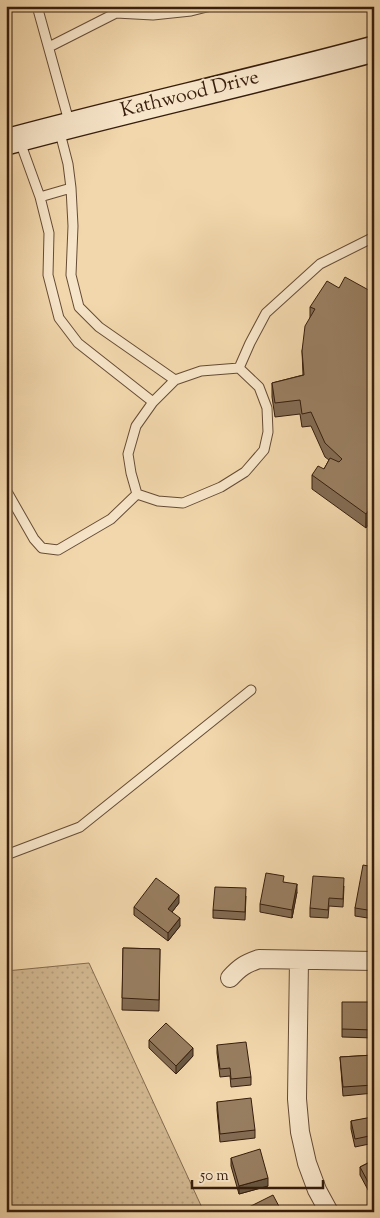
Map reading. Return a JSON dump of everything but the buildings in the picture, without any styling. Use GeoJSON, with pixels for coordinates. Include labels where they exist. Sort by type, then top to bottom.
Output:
{"type":"FeatureCollection","features":[{"type":"Feature","properties":{"kind":"street","name":"Kathwood Drive"},"geometry":{"type":"LineString","coordinates":[[13,141],[64,126],[374,49]]}},
{"type":"Feature","properties":{"kind":"street"},"geometry":{"type":"LineString","coordinates":[[230,978],[240,967],[259,960],[374,961]]}},
{"type":"Feature","properties":{"kind":"street"},"geometry":{"type":"LineString","coordinates":[[299,960],[297,1099],[300,1132],[307,1163],[317,1190],[329,1212]]}},
{"type":"Feature","properties":{"kind":"lane"},"geometry":{"type":"LineString","coordinates":[[37,6],[48,47],[64,126],[73,226],[71,275],[79,307],[99,327],[175,380]]}},
{"type":"Feature","properties":{"kind":"lane"},"geometry":{"type":"LineString","coordinates":[[48,47],[116,13],[130,10],[152,15],[191,12],[211,6]]}},
{"type":"Feature","properties":{"kind":"lane"},"geometry":{"type":"LineString","coordinates":[[13,141],[40,197],[49,233],[48,276],[59,318],[78,343],[153,402]]}},
{"type":"Feature","properties":{"kind":"lane"},"geometry":{"type":"LineString","coordinates":[[40,197],[71,188]]}},
{"type":"Feature","properties":{"kind":"lane"},"geometry":{"type":"LineString","coordinates":[[239,368],[266,313],[320,264],[374,237]]}},
{"type":"Feature","properties":{"kind":"lane"},"geometry":{"type":"LineString","coordinates":[[239,368],[259,387],[267,408],[268,432],[264,450],[245,472],[221,487],[183,503],[158,501],[137,494],[128,454],[136,426],[153,402],[175,380],[202,372],[239,368]]}},
{"type":"Feature","properties":{"kind":"lane"},"geometry":{"type":"LineString","coordinates":[[6,490],[34,539],[42,548],[58,550],[111,519],[137,494]]}},
{"type":"Feature","properties":{"kind":"lane"},"geometry":{"type":"LineString","coordinates":[[6,855],[80,827],[251,690]]}},
{"type":"Feature","properties":{"kind":"shaded area"},"geometry":{"type":"Polygon","coordinates":[[[89,963],[204,1212],[6,1212],[6,971],[89,963]]]}}]}
